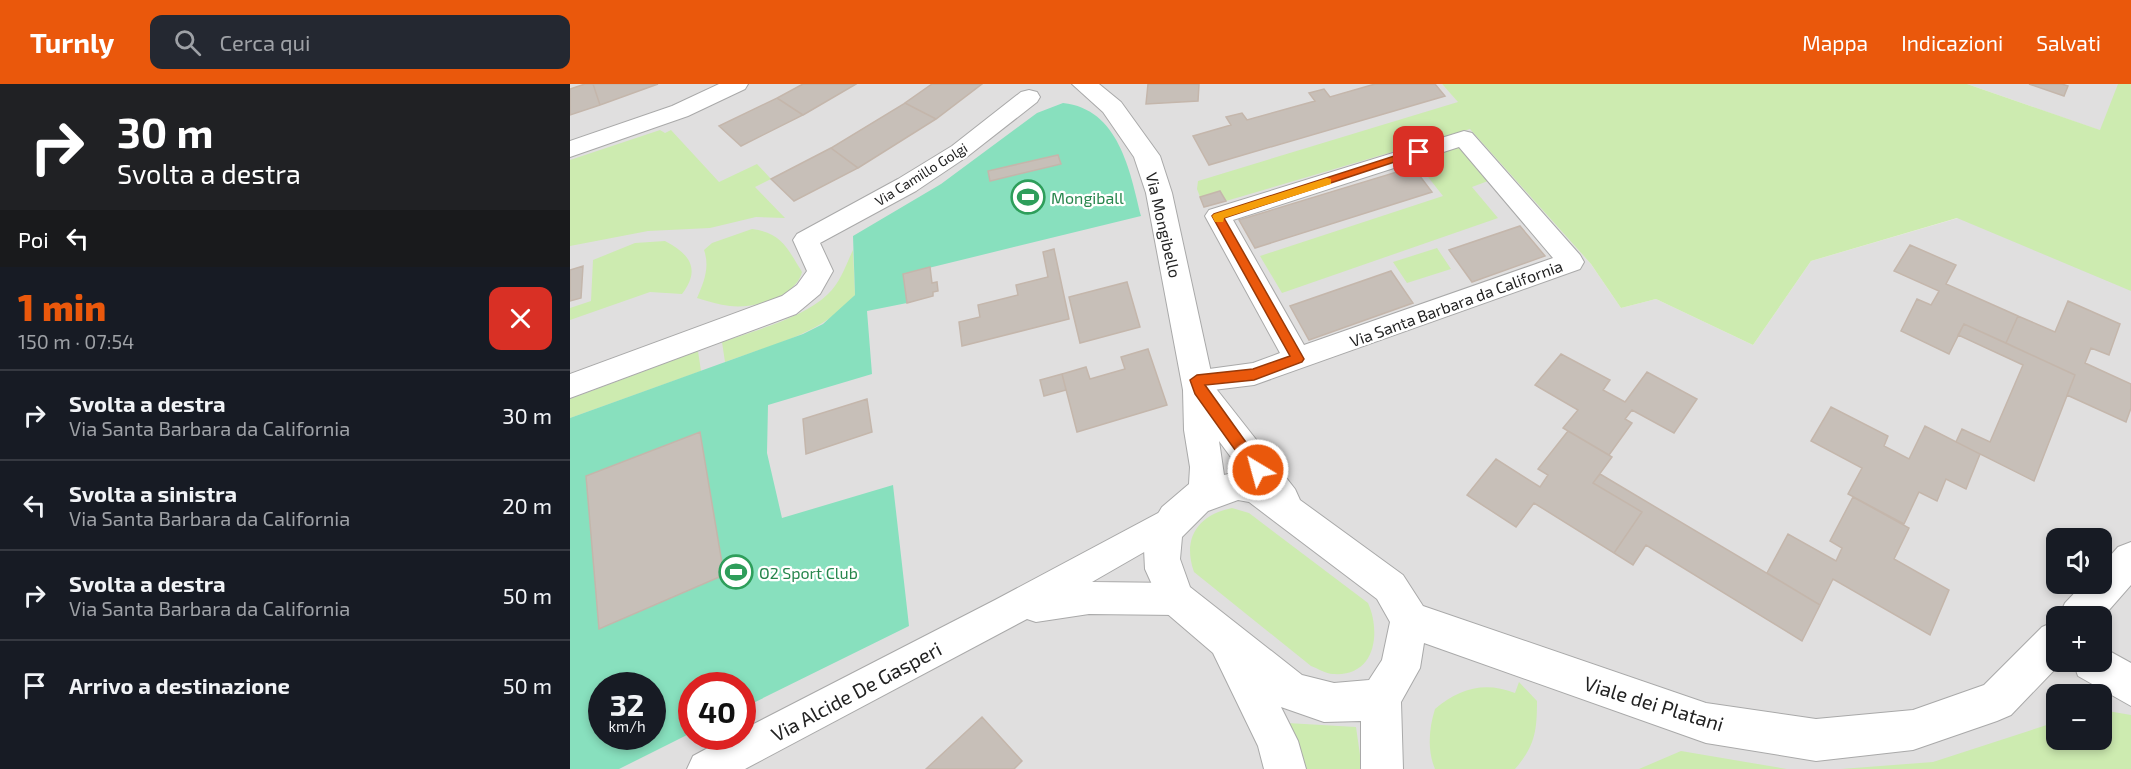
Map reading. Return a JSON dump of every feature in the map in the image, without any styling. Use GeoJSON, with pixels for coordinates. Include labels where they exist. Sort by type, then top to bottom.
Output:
{"type":"FeatureCollection","features":[{"type":"Feature","properties":{"kind":"street"},"geometry":{"type":"LineString","coordinates":[[570,149],[680,111],[737,84]]}},
{"type":"Feature","properties":{"kind":"street","name":"Via Mongibello"},"geometry":{"type":"LineString","coordinates":[[1084,84],[1112,107],[1147,156],[1159,193],[1198,385],[1207,477],[1188,508],[1162,540],[1161,558],[1165,580],[1177,598]]}},
{"type":"Feature","properties":{"kind":"street","name":"Via Camillo Golgi"},"geometry":{"type":"LineString","coordinates":[[570,386],[786,307],[803,295],[815,282],[820,272],[806,240],[934,168],[1029,97]]}},
{"type":"Feature","properties":{"kind":"street","name":"Via Santa Barbara da California"},"geometry":{"type":"LineString","coordinates":[[1198,385],[1254,374],[1298,359],[1571,262],[1464,138],[1218,216],[1298,359]]}},
{"type":"Feature","properties":{"kind":"street"},"geometry":{"type":"LineString","coordinates":[[1198,385],[1258,470],[1296,515]]}},
{"type":"Feature","properties":{"kind":"street"},"geometry":{"type":"LineString","coordinates":[[1006,612],[1188,508],[1237,485],[1258,489],[1390,587],[1410,620],[1400,668],[1381,698],[1382,769]]}},
{"type":"Feature","properties":{"kind":"street"},"geometry":{"type":"LineString","coordinates":[[2087,606],[2131,559]]}},
{"type":"Feature","properties":{"kind":"street"},"geometry":{"type":"LineString","coordinates":[[1006,612],[1074,597],[1118,595],[1177,598],[1288,689],[1309,699],[1341,706],[1381,698]]}},
{"type":"Feature","properties":{"kind":"street","name":"Via Alcide De Gasperi"},"geometry":{"type":"LineString","coordinates":[[706,769],[1006,612]]}},
{"type":"Feature","properties":{"kind":"street","name":"Viale dei Platani"},"geometry":{"type":"LineString","coordinates":[[1410,620],[1706,723],[1816,740],[1912,730],[1996,701],[2046,650]]}},
{"type":"Feature","properties":{"kind":"street"},"geometry":{"type":"LineString","coordinates":[[1226,640],[1277,741],[1285,769]]}},
{"type":"Feature","properties":{"kind":"street"},"geometry":{"type":"LineString","coordinates":[[2108,672],[2131,686]]}},
{"type":"Feature","properties":{"kind":"shaded area"},"geometry":{"type":"Polygon","coordinates":[[[570,84],[1442,84],[1459,102],[1471,129],[1591,264],[1621,308],[1656,299],[1753,345],[1811,261],[1958,218],[2099,130],[1967,84],[2131,84],[2131,769],[570,769],[570,84]]]}},
{"type":"Feature","properties":{"kind":"green space"},"geometry":{"type":"Polygon","coordinates":[[[1442,84],[1967,84],[2100,130],[2118,84],[2131,84],[2131,291],[1957,218],[1811,261],[1753,345],[1656,299],[1621,308],[1591,264],[1470,129],[1226,201],[1220,191],[1200,197],[1197,189],[1198,181],[1458,102],[1442,84]]]}},
{"type":"Feature","properties":{"kind":"green space","name":"O2 Sport Club"},"geometry":{"type":"Polygon","coordinates":[[[1063,103],[1082,108],[1097,117],[1109,130],[1126,162],[1141,216],[904,274],[907,303],[867,311],[872,374],[768,405],[767,453],[782,518],[893,485],[909,626],[756,702],[756,672],[678,672],[678,740],[666,746],[666,672],[588,672],[588,750],[657,750],[619,769],[570,769],[570,418],[803,334],[823,324],[855,295],[853,236],[941,184],[1037,113],[1063,103]]]}},
{"type":"Feature","properties":{"kind":"green space"},"geometry":{"type":"Polygon","coordinates":[[[660,130],[665,133],[671,130],[719,182],[757,164],[771,179],[755,187],[785,218],[756,217],[710,228],[648,231],[570,246],[570,160],[660,130]]]}},
{"type":"Feature","properties":{"kind":"green space"},"geometry":{"type":"Polygon","coordinates":[[[1458,145],[1488,181],[1472,187],[1498,218],[1282,293],[1260,256],[1443,196],[1414,159],[1458,145]]]}},
{"type":"Feature","properties":{"kind":"green space"},"geometry":{"type":"Polygon","coordinates":[[[752,229],[770,234],[783,243],[802,272],[798,281],[783,295],[751,305],[726,305],[697,298],[706,268],[704,250],[712,243],[752,229]]]}},
{"type":"Feature","properties":{"kind":"green space"},"geometry":{"type":"Polygon","coordinates":[[[665,241],[681,251],[690,263],[691,277],[682,294],[650,292],[570,320],[570,308],[591,301],[593,260],[635,243],[665,241]]]}},
{"type":"Feature","properties":{"kind":"green space"},"geometry":{"type":"Polygon","coordinates":[[[1437,248],[1451,269],[1407,283],[1393,262],[1437,248]]]}},
{"type":"Feature","properties":{"kind":"green space"},"geometry":{"type":"Polygon","coordinates":[[[853,250],[855,295],[842,308],[828,320],[795,337],[725,362],[722,342],[778,323],[818,303],[836,285],[853,250]]]}},
{"type":"Feature","properties":{"kind":"green space"},"geometry":{"type":"Polygon","coordinates":[[[698,351],[701,371],[570,418],[570,399],[698,351]]]}},
{"type":"Feature","properties":{"kind":"green space"},"geometry":{"type":"Polygon","coordinates":[[[1232,508],[1249,513],[1368,603],[1372,614],[1374,639],[1372,650],[1358,668],[1347,673],[1333,674],[1311,666],[1194,572],[1190,549],[1196,530],[1210,516],[1232,508]]]}},
{"type":"Feature","properties":{"kind":"green space"},"geometry":{"type":"Polygon","coordinates":[[[1519,682],[1537,701],[1537,712],[1531,745],[1515,769],[1435,769],[1430,739],[1435,709],[1453,696],[1472,689],[1504,689],[1515,693],[1519,682]]]}},
{"type":"Feature","properties":{"kind":"green space"},"geometry":{"type":"Polygon","coordinates":[[[2112,712],[2131,715],[2131,769],[1841,769],[1933,762],[2046,725],[2046,750],[2112,750],[2112,712]]]}},
{"type":"Feature","properties":{"kind":"green space"},"geometry":{"type":"Polygon","coordinates":[[[1287,723],[1356,727],[1362,769],[1303,769],[1287,723]]]}},
{"type":"Feature","properties":{"kind":"green space"},"geometry":{"type":"Polygon","coordinates":[[[1681,751],[1787,769],[1639,769],[1681,751]]]}},
{"type":"Feature","properties":{"kind":"building"},"geometry":{"type":"Polygon","coordinates":[[[593,84],[600,105],[570,115],[570,89],[593,84]]]}},
{"type":"Feature","properties":{"kind":"building"},"geometry":{"type":"Polygon","coordinates":[[[593,84],[658,84],[600,105],[593,84]]]}},
{"type":"Feature","properties":{"kind":"building"},"geometry":{"type":"Polygon","coordinates":[[[803,84],[856,84],[803,115],[777,98],[803,84]]]}},
{"type":"Feature","properties":{"kind":"building"},"geometry":{"type":"Polygon","coordinates":[[[932,84],[982,84],[936,119],[905,103],[932,84]]]}},
{"type":"Feature","properties":{"kind":"building"},"geometry":{"type":"Polygon","coordinates":[[[1148,84],[1199,84],[1198,101],[1146,104],[1148,84]]]}},
{"type":"Feature","properties":{"kind":"building"},"geometry":{"type":"Polygon","coordinates":[[[1375,84],[1435,84],[1445,96],[1209,165],[1193,136],[1231,125],[1226,117],[1242,113],[1247,120],[1315,101],[1309,93],[1324,89],[1330,97],[1375,84]]]}},
{"type":"Feature","properties":{"kind":"building"},"geometry":{"type":"Polygon","coordinates":[[[2029,84],[2062,84],[2068,86],[2064,96],[2029,84]]]}},
{"type":"Feature","properties":{"kind":"building"},"geometry":{"type":"Polygon","coordinates":[[[777,98],[803,115],[741,146],[719,126],[777,98]]]}},
{"type":"Feature","properties":{"kind":"building"},"geometry":{"type":"Polygon","coordinates":[[[905,103],[936,119],[858,168],[831,148],[905,103]]]}},
{"type":"Feature","properties":{"kind":"building"},"geometry":{"type":"Polygon","coordinates":[[[831,148],[858,168],[794,201],[771,179],[831,148]]]}},
{"type":"Feature","properties":{"kind":"building"},"geometry":{"type":"Polygon","coordinates":[[[1058,155],[1061,164],[990,181],[988,171],[1058,155]]]}},
{"type":"Feature","properties":{"kind":"building"},"geometry":{"type":"Polygon","coordinates":[[[1413,167],[1432,192],[1255,248],[1239,220],[1413,167]]]}},
{"type":"Feature","properties":{"kind":"building"},"geometry":{"type":"Polygon","coordinates":[[[1220,191],[1226,201],[1204,207],[1200,197],[1220,191]]]}},
{"type":"Feature","properties":{"kind":"building"},"geometry":{"type":"Polygon","coordinates":[[[1520,226],[1545,256],[1472,282],[1449,250],[1520,226]]]}},
{"type":"Feature","properties":{"kind":"building"},"geometry":{"type":"Polygon","coordinates":[[[1910,245],[1956,265],[1946,284],[2018,316],[2006,343],[1964,324],[1949,354],[1901,331],[1917,299],[1931,305],[1939,291],[1894,271],[1910,245]]]}},
{"type":"Feature","properties":{"kind":"building"},"geometry":{"type":"Polygon","coordinates":[[[1054,249],[1069,319],[962,346],[959,322],[980,317],[978,305],[1018,295],[1016,285],[1048,277],[1043,252],[1054,249]]]}},
{"type":"Feature","properties":{"kind":"building"},"geometry":{"type":"Polygon","coordinates":[[[583,266],[581,298],[570,301],[570,270],[583,266]]]}},
{"type":"Feature","properties":{"kind":"building"},"geometry":{"type":"Polygon","coordinates":[[[930,267],[932,283],[937,282],[938,291],[933,292],[933,296],[907,303],[903,274],[930,267]]]}},
{"type":"Feature","properties":{"kind":"building"},"geometry":{"type":"Polygon","coordinates":[[[1391,271],[1413,303],[1309,340],[1290,306],[1391,271]]]}},
{"type":"Feature","properties":{"kind":"building"},"geometry":{"type":"Polygon","coordinates":[[[1127,282],[1140,327],[1080,343],[1069,297],[1127,282]]]}},
{"type":"Feature","properties":{"kind":"building"},"geometry":{"type":"Polygon","coordinates":[[[2068,301],[2120,324],[2109,355],[2091,348],[2085,363],[2131,384],[2131,408],[2126,422],[2067,395],[2075,375],[2006,343],[2018,316],[2055,332],[2068,301]]]}},
{"type":"Feature","properties":{"kind":"building"},"geometry":{"type":"Polygon","coordinates":[[[1964,324],[2075,375],[2034,481],[1956,442],[1962,429],[1990,442],[2023,365],[1958,335],[1964,324]]]}},
{"type":"Feature","properties":{"kind":"building"},"geometry":{"type":"Polygon","coordinates":[[[1148,349],[1167,405],[1077,432],[1062,374],[1086,367],[1090,379],[1125,369],[1121,357],[1148,349]]]}},
{"type":"Feature","properties":{"kind":"building"},"geometry":{"type":"Polygon","coordinates":[[[1561,354],[1610,380],[1603,390],[1625,402],[1647,372],[1697,399],[1674,433],[1632,410],[1625,419],[1632,423],[1609,455],[1563,428],[1578,410],[1535,385],[1561,354]]]}},
{"type":"Feature","properties":{"kind":"building"},"geometry":{"type":"Polygon","coordinates":[[[1062,374],[1066,390],[1044,396],[1040,380],[1062,374]]]}},
{"type":"Feature","properties":{"kind":"building"},"geometry":{"type":"Polygon","coordinates":[[[867,399],[872,432],[806,454],[803,419],[867,399]]]}},
{"type":"Feature","properties":{"kind":"building"},"geometry":{"type":"Polygon","coordinates":[[[1831,407],[1888,436],[1884,446],[1909,459],[1925,426],[1980,454],[1966,489],[1946,479],[1937,501],[1919,492],[1904,524],[1848,494],[1862,468],[1811,441],[1831,407]]]}},
{"type":"Feature","properties":{"kind":"building"},"geometry":{"type":"Polygon","coordinates":[[[1568,431],[1612,457],[1593,483],[1642,512],[1614,553],[1534,503],[1516,527],[1467,495],[1496,459],[1540,487],[1548,475],[1538,469],[1568,431]]]}},
{"type":"Feature","properties":{"kind":"building"},"geometry":{"type":"Polygon","coordinates":[[[700,432],[724,575],[599,629],[586,476],[700,432]]]}},
{"type":"Feature","properties":{"kind":"building"},"geometry":{"type":"Polygon","coordinates":[[[1600,474],[1820,605],[1802,641],[1646,545],[1633,565],[1614,553],[1642,512],[1593,483],[1600,474]]]}},
{"type":"Feature","properties":{"kind":"building"},"geometry":{"type":"Polygon","coordinates":[[[1853,497],[1909,528],[1894,559],[1949,590],[1930,635],[1833,579],[1820,605],[1767,573],[1788,534],[1836,561],[1842,548],[1830,541],[1853,497]]]}},
{"type":"Feature","properties":{"kind":"building"},"geometry":{"type":"Polygon","coordinates":[[[982,717],[1022,761],[1014,769],[926,769],[982,717]]]}},
{"type":"Feature","properties":{"kind":"slow traffic"},"geometry":{"type":"LineString","coordinates":[[1219,219],[1218,216],[1327,181]]}},
{"type":"Feature","properties":{"kind":"place","name":"Mongiball"},"geometry":{"type":"Point","coordinates":[1028,197]}},
{"type":"Feature","properties":{"kind":"place","name":"O2 Sport Club"},"geometry":{"type":"Point","coordinates":[736,572]}},
{"type":"Feature","properties":{"kind":"route"},"geometry":{"type":"LineString","coordinates":[[1258,470],[1199,390],[1197,380],[1254,374],[1298,359],[1218,216],[1419,152]]}}]}
